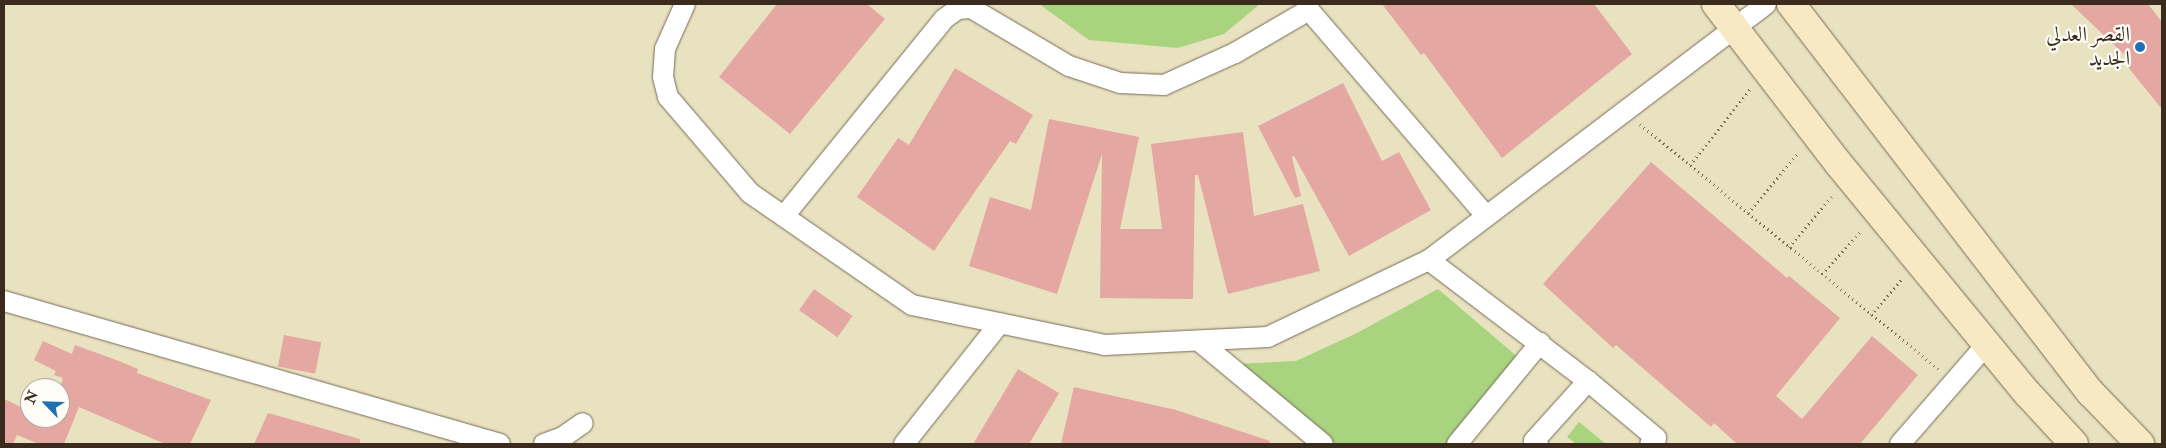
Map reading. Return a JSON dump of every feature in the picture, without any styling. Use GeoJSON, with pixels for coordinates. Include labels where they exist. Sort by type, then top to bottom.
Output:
{"type":"FeatureCollection","features":[{"type":"Feature","properties":{"kind":"street"},"geometry":{"type":"LineString","coordinates":[[685,4],[665,49],[663,78],[668,97],[750,193],[912,305],[1105,345],[1268,337],[1429,260],[1766,4]]}},
{"type":"Feature","properties":{"kind":"street"},"geometry":{"type":"LineString","coordinates":[[1716,4],[1838,163],[1987,344],[2074,444]]}},
{"type":"Feature","properties":{"kind":"street"},"geometry":{"type":"LineString","coordinates":[[1791,4],[2091,393],[2140,444]]}},
{"type":"Feature","properties":{"kind":"street"},"geometry":{"type":"LineString","coordinates":[[784,216],[944,19],[958,9],[982,12],[1070,66],[1120,83],[1164,85],[1235,53],[1308,7],[1486,216]]}},
{"type":"Feature","properties":{"kind":"street"},"geometry":{"type":"LineString","coordinates":[[1429,260],[1588,381],[1656,438],[1650,444]]}},
{"type":"Feature","properties":{"kind":"street"},"geometry":{"type":"LineString","coordinates":[[6,307],[500,444]]}},
{"type":"Feature","properties":{"kind":"street"},"geometry":{"type":"LineString","coordinates":[[904,444],[1000,323]]}},
{"type":"Feature","properties":{"kind":"street"},"geometry":{"type":"LineString","coordinates":[[1199,341],[1323,444]]}},
{"type":"Feature","properties":{"kind":"street"},"geometry":{"type":"LineString","coordinates":[[1457,444],[1540,343]]}},
{"type":"Feature","properties":{"kind":"street"},"geometry":{"type":"LineString","coordinates":[[1900,444],[1987,344]]}},
{"type":"Feature","properties":{"kind":"street"},"geometry":{"type":"LineString","coordinates":[[1538,444],[1534,441],[1588,381]]}},
{"type":"Feature","properties":{"kind":"street"},"geometry":{"type":"LineString","coordinates":[[544,444],[563,437],[584,423]]}},
{"type":"Feature","properties":{"kind":"path"},"geometry":{"type":"LineString","coordinates":[[1690,165],[1751,88]]}},
{"type":"Feature","properties":{"kind":"path"},"geometry":{"type":"LineString","coordinates":[[1624,111],[1954,382]]}},
{"type":"Feature","properties":{"kind":"path"},"geometry":{"type":"LineString","coordinates":[[1748,213],[1801,150]]}},
{"type":"Feature","properties":{"kind":"path"},"geometry":{"type":"LineString","coordinates":[[1789,247],[1835,194]]}},
{"type":"Feature","properties":{"kind":"path"},"geometry":{"type":"LineString","coordinates":[[1822,274],[1863,229]]}},
{"type":"Feature","properties":{"kind":"path"},"geometry":{"type":"LineString","coordinates":[[1871,314],[1902,278]]}},
{"type":"Feature","properties":{"kind":"green space"},"geometry":{"type":"Polygon","coordinates":[[[1039,4],[1260,4],[1224,34],[1178,48],[1089,40],[1039,4]]]}},
{"type":"Feature","properties":{"kind":"green space"},"geometry":{"type":"Polygon","coordinates":[[[1438,289],[1526,364],[1458,444],[1335,444],[1235,364],[1296,361],[1357,333],[1438,289]]]}},
{"type":"Feature","properties":{"kind":"green space"},"geometry":{"type":"Polygon","coordinates":[[[1579,422],[1606,444],[1576,444],[1567,437],[1579,422]]]}},
{"type":"Feature","properties":{"kind":"building"},"geometry":{"type":"Polygon","coordinates":[[[777,4],[867,4],[885,19],[790,134],[719,77],[777,4]]]}},
{"type":"Feature","properties":{"kind":"building"},"geometry":{"type":"Polygon","coordinates":[[[1382,4],[1594,4],[1632,54],[1502,158],[1424,53],[1421,55],[1382,4]]]}},
{"type":"Feature","properties":{"kind":"building","name":"القصر العدلي الجديد"},"geometry":{"type":"Polygon","coordinates":[[[2071,4],[2148,4],[2162,22],[2162,109],[2127,66],[2132,62],[2071,4]]]}},
{"type":"Feature","properties":{"kind":"building"},"geometry":{"type":"Polygon","coordinates":[[[955,68],[1033,115],[1016,144],[1010,141],[934,251],[857,197],[898,138],[909,145],[955,68]]]}},
{"type":"Feature","properties":{"kind":"building"},"geometry":{"type":"Polygon","coordinates":[[[1343,83],[1382,161],[1399,152],[1431,210],[1349,256],[1294,156],[1292,157],[1301,196],[1295,198],[1258,126],[1343,83]]]}},
{"type":"Feature","properties":{"kind":"building"},"geometry":{"type":"Polygon","coordinates":[[[1049,119],[1139,137],[1120,229],[1162,229],[1151,144],[1243,132],[1254,216],[1303,204],[1320,271],[1228,294],[1198,175],[1195,175],[1193,299],[1100,298],[1102,154],[1057,294],[969,266],[990,197],[1031,210],[1049,119]]]}},
{"type":"Feature","properties":{"kind":"building"},"geometry":{"type":"Polygon","coordinates":[[[1651,162],[1787,278],[1789,276],[1840,318],[1776,396],[1802,419],[1872,336],[1918,375],[1860,444],[1737,444],[1714,423],[1711,427],[1616,345],[1613,348],[1543,284],[1651,162]]]}},
{"type":"Feature","properties":{"kind":"building"},"geometry":{"type":"Polygon","coordinates":[[[814,289],[853,316],[838,337],[799,310],[814,289]]]}},
{"type":"Feature","properties":{"kind":"building"},"geometry":{"type":"Polygon","coordinates":[[[284,335],[321,342],[315,374],[278,366],[284,335]]]}},
{"type":"Feature","properties":{"kind":"building"},"geometry":{"type":"Polygon","coordinates":[[[43,341],[72,354],[75,345],[138,369],[137,373],[211,400],[190,444],[165,444],[79,407],[64,444],[39,444],[17,435],[13,444],[4,444],[4,399],[20,406],[20,428],[70,428],[70,378],[54,375],[56,371],[34,360],[43,341]]]}},
{"type":"Feature","properties":{"kind":"building"},"geometry":{"type":"Polygon","coordinates":[[[1018,369],[1059,393],[1029,444],[973,444],[1018,369]]]}},
{"type":"Feature","properties":{"kind":"building"},"geometry":{"type":"Polygon","coordinates":[[[1074,387],[1176,410],[1270,441],[1269,444],[1061,444],[1074,387]]]}},
{"type":"Feature","properties":{"kind":"building"},"geometry":{"type":"Polygon","coordinates":[[[268,413],[360,439],[360,444],[254,444],[268,413]]]}},
{"type":"Feature","properties":{"kind":"place","name":"القصر العدلي الجديد"},"geometry":{"type":"Point","coordinates":[2140,47]}}]}
